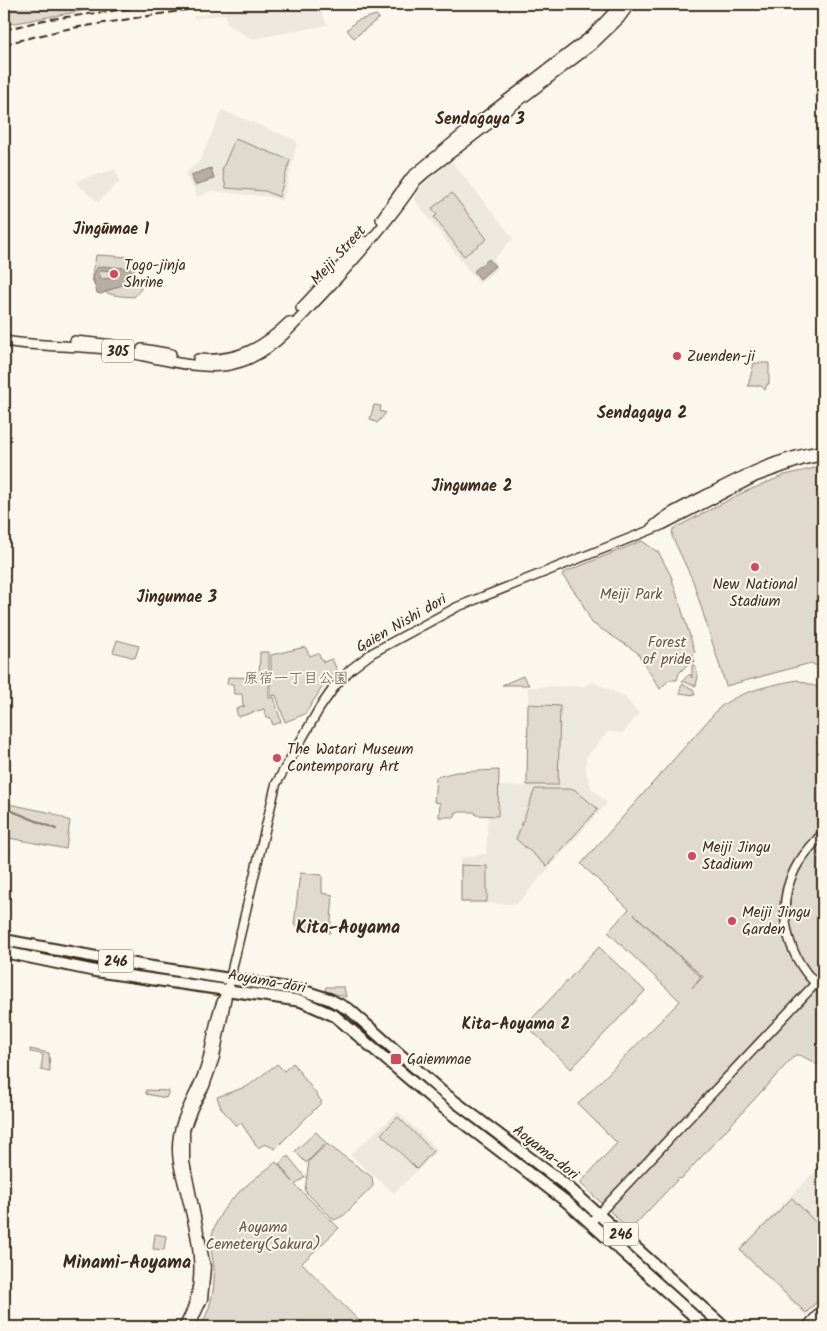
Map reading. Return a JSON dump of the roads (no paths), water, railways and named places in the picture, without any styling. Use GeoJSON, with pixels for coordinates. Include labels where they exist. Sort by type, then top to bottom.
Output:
{"type":"FeatureCollection","features":[{"type":"Feature","properties":{"kind":"highway","name":"Aoyama-dōri"},"geometry":{"type":"LineString","coordinates":[[4,940],[131,964],[230,977],[310,992],[346,1007],[441,1091],[567,1186],[599,1214]]}},
{"type":"Feature","properties":{"kind":"highway"},"geometry":{"type":"LineString","coordinates":[[16,955],[13,949],[17,942]]}},
{"type":"Feature","properties":{"kind":"highway","name":"Aoyama-dōri"},"geometry":{"type":"LineString","coordinates":[[4,952],[95,971],[309,1003],[341,1019],[436,1102],[590,1223]]}},
{"type":"Feature","properties":{"kind":"highway","name":"246"},"geometry":{"type":"LineString","coordinates":[[599,1214],[724,1327]]}},
{"type":"Feature","properties":{"kind":"highway","name":"246"},"geometry":{"type":"LineString","coordinates":[[590,1223],[706,1327]]}},
{"type":"Feature","properties":{"kind":"main road","name":"Meiji Street"},"geometry":{"type":"LineString","coordinates":[[4,336],[36,340],[97,342],[208,360],[230,359],[260,346],[288,322],[367,238],[411,177],[465,132],[591,36],[621,4]]}},
{"type":"Feature","properties":{"kind":"main road","name":"Meiji Street"},"geometry":{"type":"LineString","coordinates":[[4,341],[31,345],[113,350],[207,366],[230,365],[251,358],[283,336],[361,253],[421,177],[592,45],[619,19],[630,4]]}},
{"type":"Feature","properties":{"kind":"main road"},"geometry":{"type":"LineString","coordinates":[[651,528],[665,516],[750,473],[783,460],[823,450]]}},
{"type":"Feature","properties":{"kind":"main road","name":"Gaien Nishi dori"},"geometry":{"type":"LineString","coordinates":[[228,990],[276,784],[319,709],[342,677],[372,652],[430,620],[502,587],[651,528],[663,525],[756,477],[804,460],[823,456]]}},
{"type":"Feature","properties":{"kind":"main road"},"geometry":{"type":"LineString","coordinates":[[823,833],[802,857],[794,871],[788,885],[785,913],[793,951],[802,969],[823,990]]}},
{"type":"Feature","properties":{"kind":"main road"},"geometry":{"type":"LineString","coordinates":[[590,1223],[816,984]]}},
{"type":"Feature","properties":{"kind":"main road"},"geometry":{"type":"LineString","coordinates":[[183,1327],[194,1306],[200,1283],[197,1236],[186,1166],[184,1137],[187,1123],[205,1086],[212,1064],[228,990]]}},
{"type":"Feature","properties":{"kind":"main road"},"geometry":{"type":"LineString","coordinates":[[190,1327],[199,1311],[205,1288],[206,1267],[197,1236]]}},
{"type":"Feature","properties":{"kind":"main road"},"geometry":{"type":"LineString","coordinates":[[807,1327],[823,1309]]}},
{"type":"Feature","properties":{"kind":"main road"},"geometry":{"type":"LineString","coordinates":[[819,1327],[823,1322]]}},
{"type":"Feature","properties":{"kind":"waterway"},"geometry":{"type":"LineString","coordinates":[[4,811],[12,811],[56,829]]}},
{"type":"Feature","properties":{"kind":"railway"},"geometry":{"type":"LineString","coordinates":[[4,30],[44,20],[164,4]]}},
{"type":"Feature","properties":{"kind":"railway"},"geometry":{"type":"LineString","coordinates":[[4,44],[67,29],[223,4]]}},
{"type":"Feature","properties":{"kind":"place","name":"Togo-jinja Shrine"},"geometry":{"type":"Point","coordinates":[114,274]}},
{"type":"Feature","properties":{"kind":"place","name":"Zuenden-ji"},"geometry":{"type":"Point","coordinates":[677,356]}},
{"type":"Feature","properties":{"kind":"place","name":"New National Stadium"},"geometry":{"type":"Point","coordinates":[755,567]}},
{"type":"Feature","properties":{"kind":"place","name":"The Watari Museum Contemporary Art"},"geometry":{"type":"Point","coordinates":[277,758]}},
{"type":"Feature","properties":{"kind":"place","name":"Meiji Jingu Stadium"},"geometry":{"type":"Point","coordinates":[692,856]}},
{"type":"Feature","properties":{"kind":"place","name":"Meiji Jingu Garden"},"geometry":{"type":"Point","coordinates":[732,921]}},
{"type":"Feature","properties":{"kind":"place","name":"Gaiemmae"},"geometry":{"type":"Point","coordinates":[396,1059]}},
{"type":"Feature","properties":{"kind":"district","name":"Sendagaya 3"},"geometry":{"type":"Point","coordinates":[480,118]}},
{"type":"Feature","properties":{"kind":"district","name":"Jingūmae 1"},"geometry":{"type":"Point","coordinates":[111,228]}},
{"type":"Feature","properties":{"kind":"district","name":"Sendagaya 2"},"geometry":{"type":"Point","coordinates":[642,412]}},
{"type":"Feature","properties":{"kind":"district","name":"Jingumae 2"},"geometry":{"type":"Point","coordinates":[472,485]}},
{"type":"Feature","properties":{"kind":"district","name":"Jingumae 3"},"geometry":{"type":"Point","coordinates":[177,596]}},
{"type":"Feature","properties":{"kind":"district","name":"Kita-Aoyama"},"geometry":{"type":"Point","coordinates":[348,927]}},
{"type":"Feature","properties":{"kind":"district","name":"Kita-Aoyama 2"},"geometry":{"type":"Point","coordinates":[516,1023]}},
{"type":"Feature","properties":{"kind":"district","name":"Minami-Aoyama"},"geometry":{"type":"Point","coordinates":[127,1262]}},
{"type":"Feature","properties":{"kind":"park label","name":"Meiji Park"},"geometry":{"type":"Point","coordinates":[631,594]}},
{"type":"Feature","properties":{"kind":"park label","name":"Forest of pride"},"geometry":{"type":"Point","coordinates":[667,650]}},
{"type":"Feature","properties":{"kind":"park label","name":"原宿一丁目公園"},"geometry":{"type":"Point","coordinates":[296,678]}},
{"type":"Feature","properties":{"kind":"park label","name":"Aoyama Cemetery(Sakura)"},"geometry":{"type":"Point","coordinates":[263,1236]}}]}
